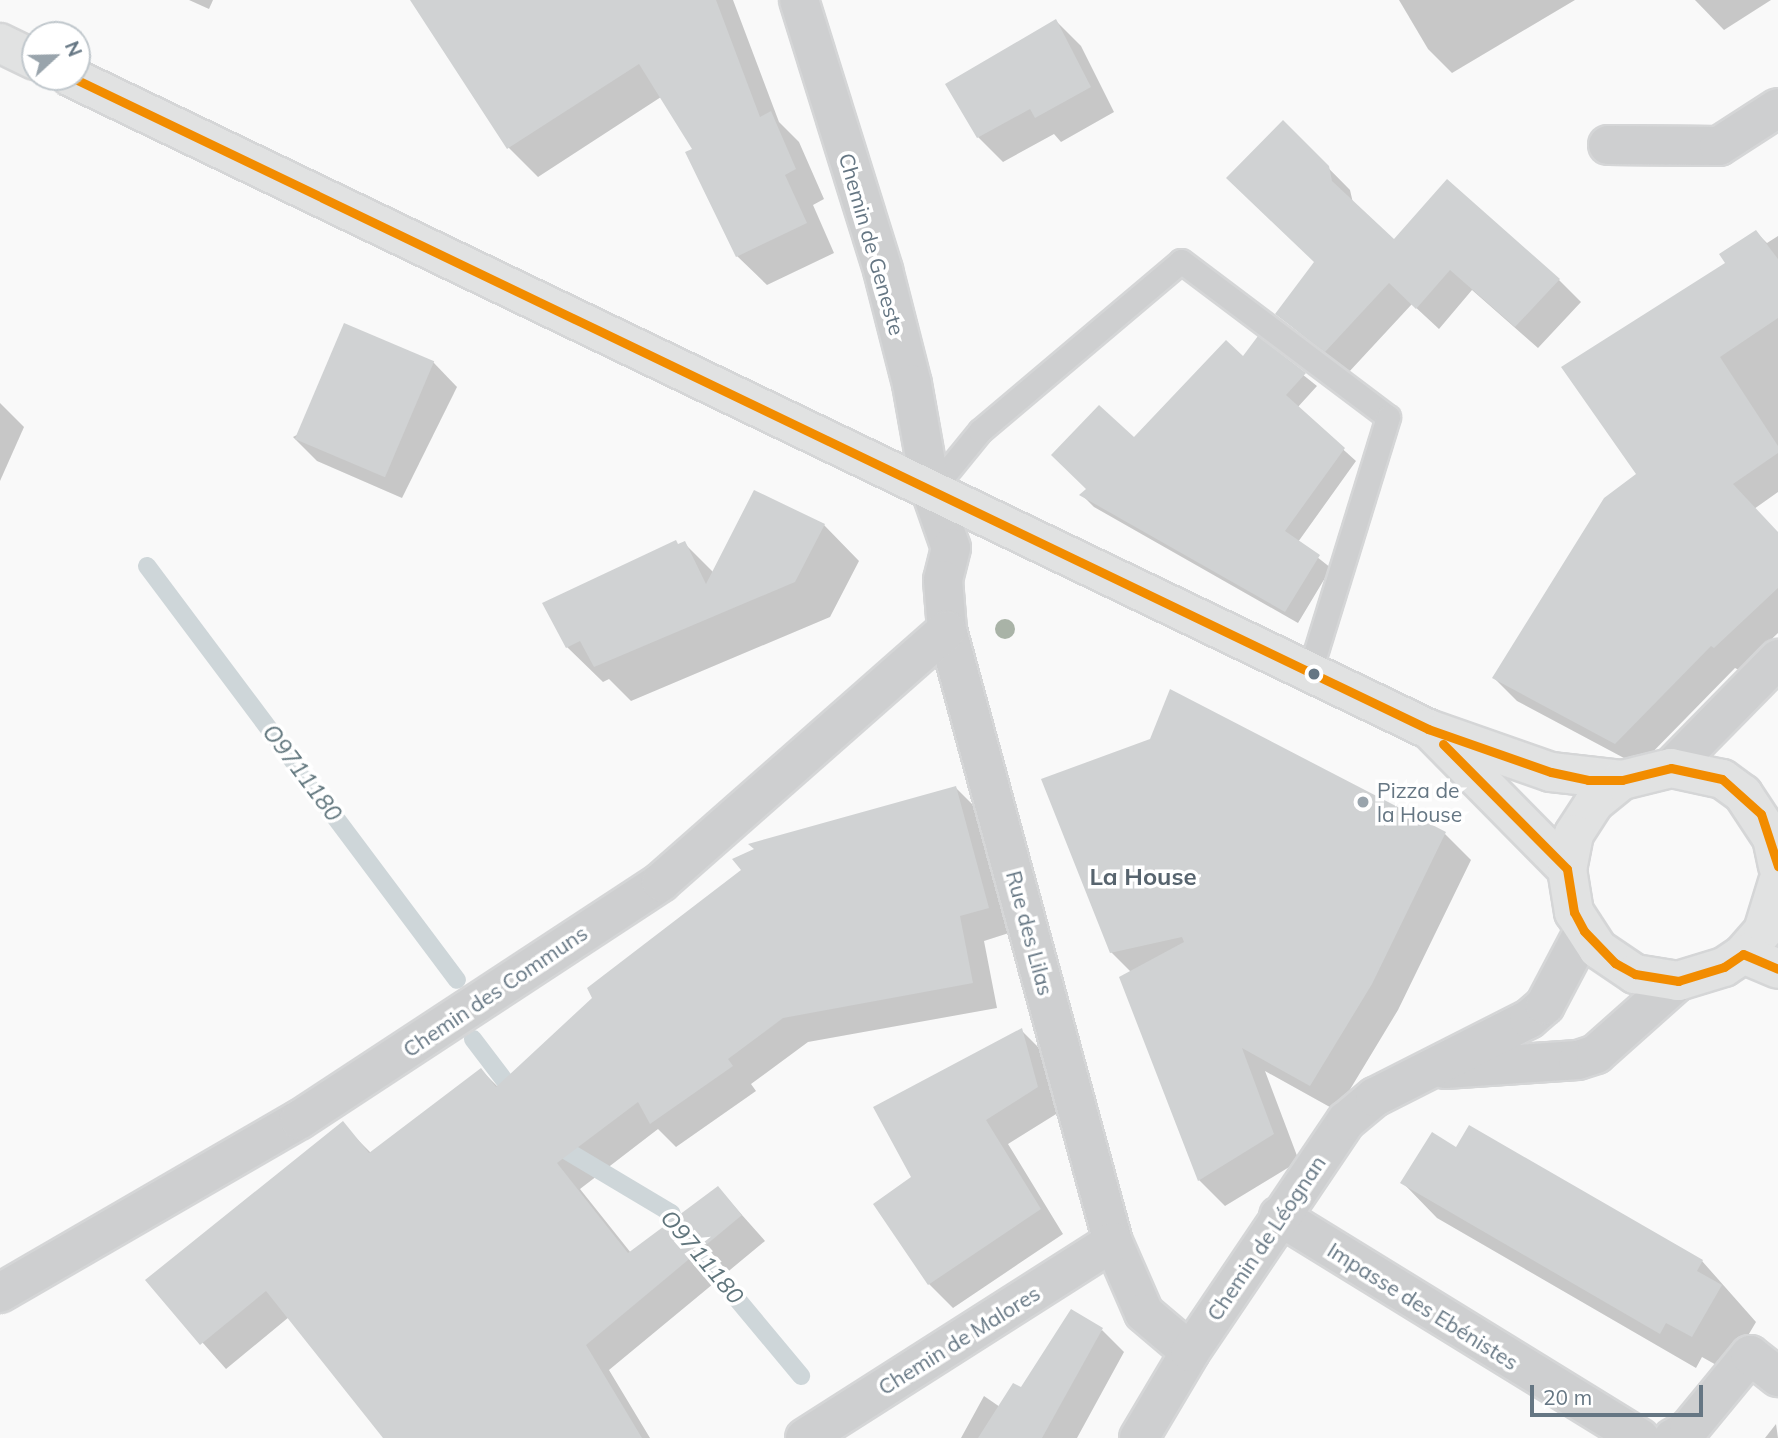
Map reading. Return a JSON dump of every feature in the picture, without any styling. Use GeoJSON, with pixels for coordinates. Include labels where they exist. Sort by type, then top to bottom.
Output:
{"type":"FeatureCollection","features":[{"type":"Feature","properties":{"kind":"main road"},"geometry":{"type":"LineString","coordinates":[[0,43],[21,53]]}},
{"type":"Feature","properties":{"kind":"main road"},"geometry":{"type":"LineString","coordinates":[[91,87],[1428,729],[1551,772],[1622,780],[1671,768],[1722,779],[1744,794],[1776,838]]}},
{"type":"Feature","properties":{"kind":"main road"},"geometry":{"type":"LineString","coordinates":[[1428,729],[1567,869]]}},
{"type":"Feature","properties":{"kind":"main road"},"geometry":{"type":"LineString","coordinates":[[1622,780],[1594,803],[1574,834],[1567,869],[1574,912],[1584,931],[1615,963],[1635,974],[1678,981],[1724,967],[1743,954],[1763,931],[1778,882]]}},
{"type":"Feature","properties":{"kind":"main road"},"geometry":{"type":"LineString","coordinates":[[1743,954],[1778,969]]}},
{"type":"Feature","properties":{"kind":"street","name":"Chemin de Geneste"},"geometry":{"type":"LineString","coordinates":[[799,0],[883,270],[912,384],[931,491]]}},
{"type":"Feature","properties":{"kind":"street"},"geometry":{"type":"LineString","coordinates":[[1608,145],[1719,146],[1778,108]]}},
{"type":"Feature","properties":{"kind":"street","name":"Rue des Lilas"},"geometry":{"type":"LineString","coordinates":[[931,491],[951,548],[943,580],[947,630],[1113,1242],[1144,1313],[1190,1352]]}},
{"type":"Feature","properties":{"kind":"street","name":"Chemin des Communs"},"geometry":{"type":"LineString","coordinates":[[0,1293],[380,1069],[661,882],[947,630]]}},
{"type":"Feature","properties":{"kind":"street"},"geometry":{"type":"LineString","coordinates":[[1671,768],[1778,659]]}},
{"type":"Feature","properties":{"kind":"street","name":"Chemin de Léognan"},"geometry":{"type":"LineString","coordinates":[[1139,1438],[1190,1352],[1279,1216],[1346,1121],[1375,1097],[1529,1019],[1545,1006],[1584,931]]}},
{"type":"Feature","properties":{"kind":"street","name":"Chemin de Léognan"},"geometry":{"type":"LineString","coordinates":[[1426,1070],[1578,1060],[1596,1055],[1678,981]]}},
{"type":"Feature","properties":{"kind":"street","name":"Impasse des Ebénistes"},"geometry":{"type":"LineString","coordinates":[[1279,1216],[1640,1438]]}},
{"type":"Feature","properties":{"kind":"street","name":"Chemin de Malores"},"geometry":{"type":"LineString","coordinates":[[805,1438],[1113,1242]]}},
{"type":"Feature","properties":{"kind":"street"},"geometry":{"type":"LineString","coordinates":[[1673,1438],[1689,1429],[1750,1355],[1778,1377]]}},
{"type":"Feature","properties":{"kind":"lane"},"geometry":{"type":"LineString","coordinates":[[931,491],[980,431],[1181,261],[1388,417],[1310,671]]}},
{"type":"Feature","properties":{"kind":"building"},"geometry":{"type":"Polygon","coordinates":[[[410,0],[716,0],[760,117],[771,111],[796,169],[785,175],[807,223],[736,257],[685,152],[692,149],[639,64],[507,149],[410,0]]]}},
{"type":"Feature","properties":{"kind":"building"},"geometry":{"type":"Polygon","coordinates":[[[1056,19],[1091,87],[1035,118],[1030,109],[977,138],[945,84],[1056,19]]]}},
{"type":"Feature","properties":{"kind":"building"},"geometry":{"type":"Polygon","coordinates":[[[1283,120],[1329,166],[1332,181],[1394,239],[1447,179],[1560,279],[1515,327],[1450,270],[1416,309],[1389,283],[1325,352],[1275,314],[1314,262],[1226,178],[1283,120]]]}},
{"type":"Feature","properties":{"kind":"building"},"geometry":{"type":"Polygon","coordinates":[[[1756,230],[1778,259],[1778,318],[1720,357],[1778,446],[1778,453],[1733,484],[1778,532],[1778,588],[1714,648],[1711,646],[1615,744],[1492,678],[1604,498],[1636,474],[1561,367],[1725,263],[1719,254],[1756,230]]]}},
{"type":"Feature","properties":{"kind":"building"},"geometry":{"type":"Polygon","coordinates":[[[344,323],[434,361],[385,477],[295,439],[344,323]]]}},
{"type":"Feature","properties":{"kind":"building"},"geometry":{"type":"Polygon","coordinates":[[[1258,336],[1306,373],[1286,395],[1345,448],[1285,531],[1320,555],[1285,612],[1079,495],[1086,489],[1051,455],[1099,405],[1134,437],[1226,340],[1243,356],[1258,336]]]}},
{"type":"Feature","properties":{"kind":"building"},"geometry":{"type":"Polygon","coordinates":[[[754,490],[825,524],[795,582],[594,667],[580,641],[566,648],[542,603],[676,540],[678,544],[685,541],[706,584],[754,490]]]}},
{"type":"Feature","properties":{"kind":"building"},"geometry":{"type":"Polygon","coordinates":[[[1170,689],[1446,832],[1372,984],[1310,1086],[1242,1048],[1274,1134],[1198,1181],[1119,977],[1184,942],[1182,937],[1110,953],[1041,779],[1150,739],[1170,689]]]}},
{"type":"Feature","properties":{"kind":"building"},"geometry":{"type":"Polygon","coordinates":[[[956,786],[989,908],[960,916],[973,983],[783,1018],[728,1059],[733,1066],[650,1124],[638,1102],[557,1163],[628,1253],[718,1186],[742,1215],[586,1345],[642,1438],[383,1438],[266,1291],[200,1345],[145,1280],[343,1121],[369,1153],[481,1068],[496,1087],[592,998],[587,988],[741,870],[732,859],[754,849],[748,844],[956,786]]]}},
{"type":"Feature","properties":{"kind":"building"},"geometry":{"type":"Polygon","coordinates":[[[1022,1028],[1038,1087],[986,1120],[1041,1209],[928,1285],[873,1204],[911,1177],[873,1107],[1022,1028]]]}},
{"type":"Feature","properties":{"kind":"building"},"geometry":{"type":"Polygon","coordinates":[[[1469,1125],[1703,1260],[1697,1271],[1722,1285],[1692,1337],[1666,1323],[1660,1334],[1400,1183],[1432,1132],[1456,1147],[1469,1125]]]}},
{"type":"Feature","properties":{"kind":"building"},"geometry":{"type":"Polygon","coordinates":[[[1071,1309],[1103,1328],[1042,1438],[978,1438],[1013,1383],[1021,1387],[1071,1309]]]}},
{"type":"Feature","properties":{"kind":"waterway","name":"O9711180"},"geometry":{"type":"LineString","coordinates":[[147,566],[457,980]]}},
{"type":"Feature","properties":{"kind":"waterway","name":"O9711180"},"geometry":{"type":"LineString","coordinates":[[473,1039],[517,1097]]}},
{"type":"Feature","properties":{"kind":"waterway","name":"O9711180"},"geometry":{"type":"LineString","coordinates":[[552,1142],[671,1213],[677,1227],[801,1376]]}},
{"type":"Feature","properties":{"kind":"transit line"},"geometry":{"type":"LineString","coordinates":[[91,87],[1428,729],[1551,772],[1588,780],[1622,780],[1671,768],[1722,779],[1761,814],[1778,866]]}},
{"type":"Feature","properties":{"kind":"transit line"},"geometry":{"type":"LineString","coordinates":[[1443,744],[1567,869],[1574,912],[1584,931],[1615,963],[1635,974],[1678,981],[1724,967],[1743,954],[1778,969]]}},
{"type":"Feature","properties":{"kind":"place","name":"Pizza de la House"},"geometry":{"type":"Point","coordinates":[1363,802]}},
{"type":"Feature","properties":{"kind":"district","name":"La House"},"geometry":{"type":"Point","coordinates":[1143,877]}}]}
